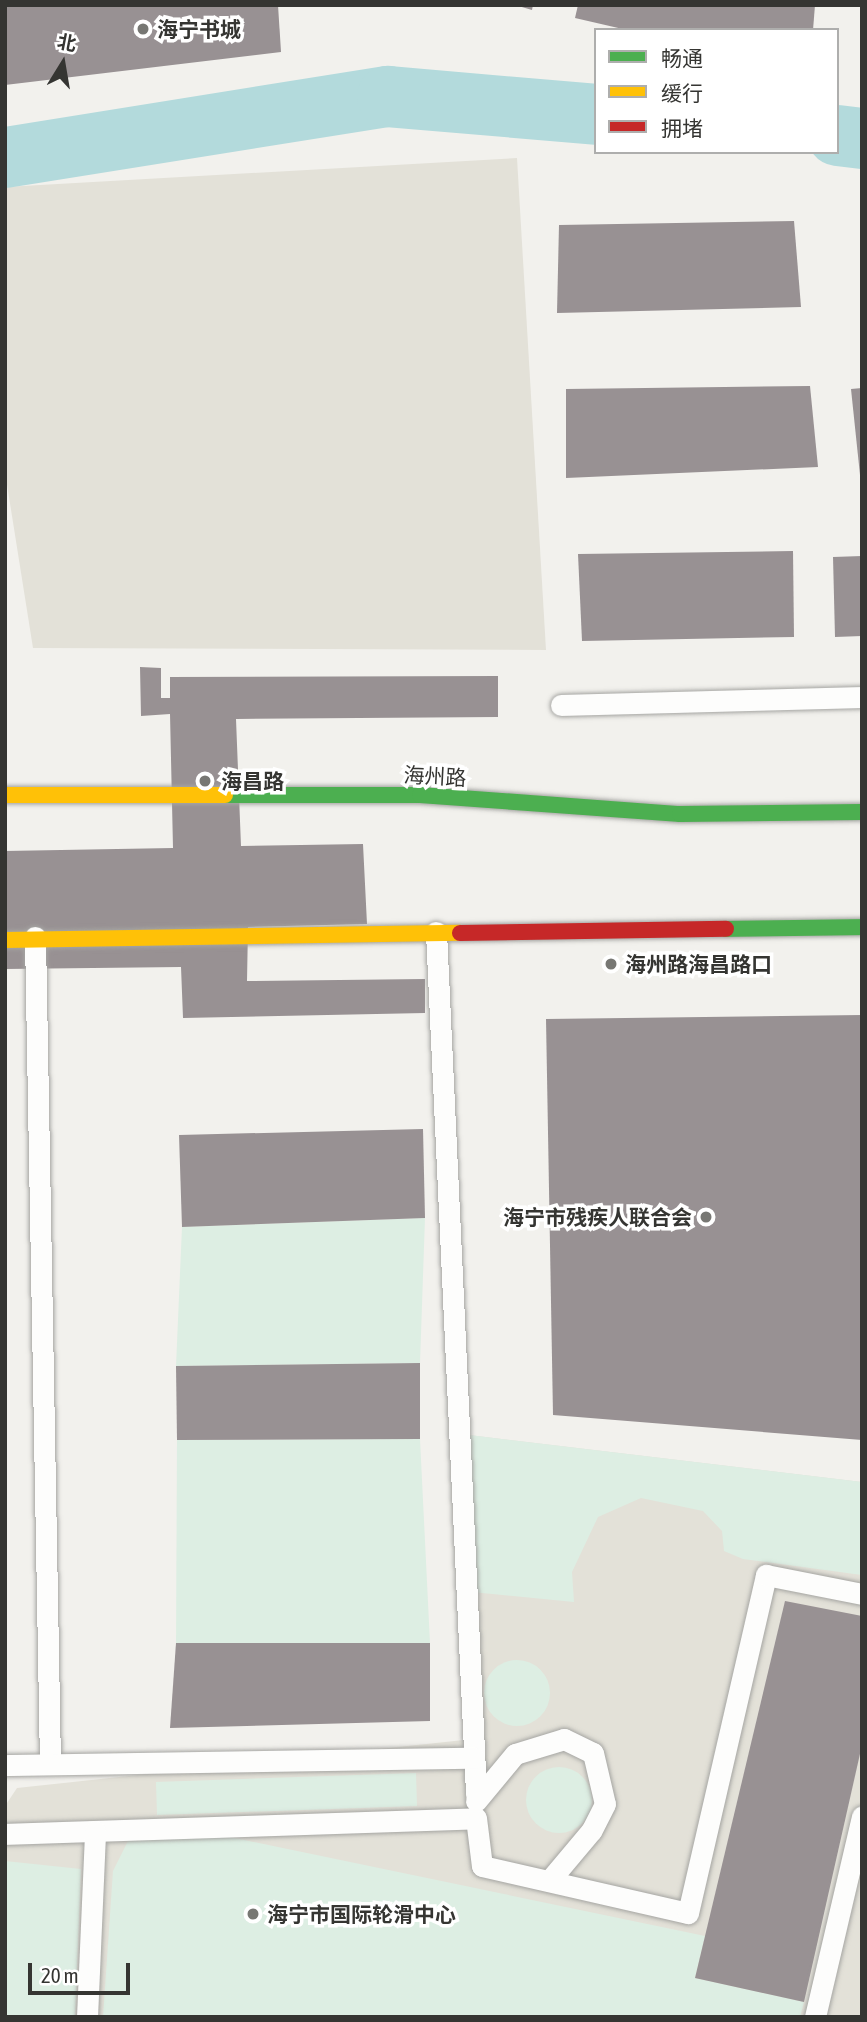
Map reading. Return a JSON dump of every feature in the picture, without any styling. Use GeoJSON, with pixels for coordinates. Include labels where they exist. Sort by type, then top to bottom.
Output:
{"type":"FeatureCollection","features":[{"type":"Feature","properties":{"kind":"main road","name":"海州路"},"geometry":{"type":"LineString","coordinates":[[5,795],[420,795],[680,814],[862,812]]}},
{"type":"Feature","properties":{"kind":"main road"},"geometry":{"type":"LineString","coordinates":[[5,940],[34,937],[862,927]]}},
{"type":"Feature","properties":{"kind":"lane"},"geometry":{"type":"LineString","coordinates":[[561,705],[862,697]]}},
{"type":"Feature","properties":{"kind":"lane"},"geometry":{"type":"LineString","coordinates":[[436,932],[476,1818],[482,1866],[688,1913],[766,1575],[862,1594]]}},
{"type":"Feature","properties":{"kind":"lane"},"geometry":{"type":"LineString","coordinates":[[34,937],[50,1764]]}},
{"type":"Feature","properties":{"kind":"lane"},"geometry":{"type":"LineString","coordinates":[[476,1794],[515,1754],[539,1745],[564,1739],[593,1753],[605,1804],[591,1831],[549,1881]]}},
{"type":"Feature","properties":{"kind":"lane"},"geometry":{"type":"LineString","coordinates":[[5,1765],[474,1758]]}},
{"type":"Feature","properties":{"kind":"lane"},"geometry":{"type":"LineString","coordinates":[[815,2017],[862,1816]]}},
{"type":"Feature","properties":{"kind":"lane"},"geometry":{"type":"LineString","coordinates":[[5,1833],[476,1818]]}},
{"type":"Feature","properties":{"kind":"lane"},"geometry":{"type":"LineString","coordinates":[[87,2017],[95,1831]]}},
{"type":"Feature","properties":{"kind":"shaded area"},"geometry":{"type":"Polygon","coordinates":[[[517,158],[546,650],[33,648],[5,472],[5,187],[517,158]]]}},
{"type":"Feature","properties":{"kind":"shaded area"},"geometry":{"type":"Polygon","coordinates":[[[469,1435],[862,1482],[862,2017],[5,2017],[7,1803],[17,1788],[473,1739],[469,1435]]]}},
{"type":"Feature","properties":{"kind":"green space"},"geometry":{"type":"Polygon","coordinates":[[[425,1218],[420,1363],[176,1366],[182,1227],[425,1218]]]}},
{"type":"Feature","properties":{"kind":"green space"},"geometry":{"type":"Polygon","coordinates":[[[469,1435],[862,1482],[862,1575],[743,1559],[724,1551],[722,1531],[703,1511],[641,1498],[598,1517],[572,1572],[574,1602],[472,1592],[469,1435]]]}},
{"type":"Feature","properties":{"kind":"green space"},"geometry":{"type":"Polygon","coordinates":[[[420,1439],[430,1643],[176,1643],[177,1440],[420,1439]]]}},
{"type":"Feature","properties":{"kind":"green space"},"geometry":{"type":"Polygon","coordinates":[[[517,1660],[530,1662],[545,1675],[550,1693],[548,1706],[535,1721],[517,1726],[504,1724],[489,1711],[484,1693],[486,1680],[499,1665],[517,1660]]]}},
{"type":"Feature","properties":{"kind":"green space"},"geometry":{"type":"Polygon","coordinates":[[[559,1767],[572,1769],[587,1782],[592,1800],[590,1813],[577,1828],[559,1833],[546,1831],[531,1818],[526,1800],[528,1787],[541,1772],[559,1767]]]}},
{"type":"Feature","properties":{"kind":"green space"},"geometry":{"type":"Polygon","coordinates":[[[416,1773],[417,1806],[157,1815],[156,1782],[416,1773]]]}},
{"type":"Feature","properties":{"kind":"green space","name":"海宁市国际轮滑中心"},"geometry":{"type":"Polygon","coordinates":[[[130,1837],[230,1837],[705,1936],[695,1978],[804,2002],[800,2017],[103,2017],[113,1871],[130,1837]]]}},
{"type":"Feature","properties":{"kind":"green space"},"geometry":{"type":"Polygon","coordinates":[[[5,1861],[81,1869],[75,2017],[5,2017],[5,1861]]]}},
{"type":"Feature","properties":{"kind":"building","name":"海宁书城"},"geometry":{"type":"Polygon","coordinates":[[[5,5],[278,5],[281,52],[5,85],[5,5]]]}},
{"type":"Feature","properties":{"kind":"building"},"geometry":{"type":"Polygon","coordinates":[[[515,5],[533,5],[532,10],[515,5]]]}},
{"type":"Feature","properties":{"kind":"building"},"geometry":{"type":"Polygon","coordinates":[[[578,5],[815,5],[813,28],[618,28],[575,18],[578,5]]]}},
{"type":"Feature","properties":{"kind":"building"},"geometry":{"type":"Polygon","coordinates":[[[794,221],[801,307],[557,313],[559,225],[794,221]]]}},
{"type":"Feature","properties":{"kind":"building"},"geometry":{"type":"Polygon","coordinates":[[[810,386],[818,467],[566,478],[566,389],[810,386]]]}},
{"type":"Feature","properties":{"kind":"building"},"geometry":{"type":"Polygon","coordinates":[[[862,388],[862,475],[860,475],[851,389],[862,388]]]}},
{"type":"Feature","properties":{"kind":"building"},"geometry":{"type":"Polygon","coordinates":[[[793,551],[794,637],[582,641],[578,554],[793,551]]]}},
{"type":"Feature","properties":{"kind":"building"},"geometry":{"type":"Polygon","coordinates":[[[862,556],[862,636],[835,637],[833,557],[862,556]]]}},
{"type":"Feature","properties":{"kind":"building","name":"海昌路"},"geometry":{"type":"Polygon","coordinates":[[[140,667],[161,668],[161,698],[170,698],[170,677],[498,676],[498,717],[236,719],[241,846],[363,844],[367,924],[248,927],[247,981],[425,979],[425,1013],[183,1018],[181,967],[5,969],[5,851],[173,848],[170,714],[141,716],[140,667]]]}},
{"type":"Feature","properties":{"kind":"building","name":"海宁市残疾人联合会"},"geometry":{"type":"Polygon","coordinates":[[[862,1015],[862,1440],[553,1415],[546,1019],[862,1015]]]}},
{"type":"Feature","properties":{"kind":"building"},"geometry":{"type":"Polygon","coordinates":[[[423,1129],[425,1218],[182,1227],[179,1135],[423,1129]]]}},
{"type":"Feature","properties":{"kind":"building"},"geometry":{"type":"Polygon","coordinates":[[[420,1363],[420,1439],[177,1440],[176,1366],[420,1363]]]}},
{"type":"Feature","properties":{"kind":"building"},"geometry":{"type":"Polygon","coordinates":[[[785,1601],[862,1616],[862,1745],[804,2002],[695,1978],[785,1601]]]}},
{"type":"Feature","properties":{"kind":"building"},"geometry":{"type":"Polygon","coordinates":[[[176,1643],[430,1643],[430,1721],[170,1728],[176,1643]]]}},
{"type":"Feature","properties":{"kind":"waterway"},"geometry":{"type":"LineString","coordinates":[[5,157],[387,96],[594,114]]}},
{"type":"Feature","properties":{"kind":"waterway"},"geometry":{"type":"LineString","coordinates":[[839,135],[862,138]]}},
{"type":"Feature","properties":{"kind":"traffic: fast"},"geometry":{"type":"LineString","coordinates":[[225,795],[420,795],[680,814],[862,812]]}},
{"type":"Feature","properties":{"kind":"traffic: fast"},"geometry":{"type":"LineString","coordinates":[[726,929],[862,927]]}},
{"type":"Feature","properties":{"kind":"traffic: slow"},"geometry":{"type":"LineString","coordinates":[[5,795],[225,795]]}},
{"type":"Feature","properties":{"kind":"traffic: slow"},"geometry":{"type":"LineString","coordinates":[[5,940],[460,933]]}},
{"type":"Feature","properties":{"kind":"traffic: jam"},"geometry":{"type":"LineString","coordinates":[[460,933],[726,929]]}},
{"type":"Feature","properties":{"kind":"place","name":"海宁书城"},"geometry":{"type":"Point","coordinates":[143,29]}},
{"type":"Feature","properties":{"kind":"place","name":"海昌路"},"geometry":{"type":"Point","coordinates":[205,781]}},
{"type":"Feature","properties":{"kind":"place","name":"海州路海昌路口"},"geometry":{"type":"Point","coordinates":[611,964]}},
{"type":"Feature","properties":{"kind":"place","name":"海宁市残疾人联合会"},"geometry":{"type":"Point","coordinates":[706,1217]}},
{"type":"Feature","properties":{"kind":"place","name":"海宁市国际轮滑中心"},"geometry":{"type":"Point","coordinates":[253,1914]}}]}
